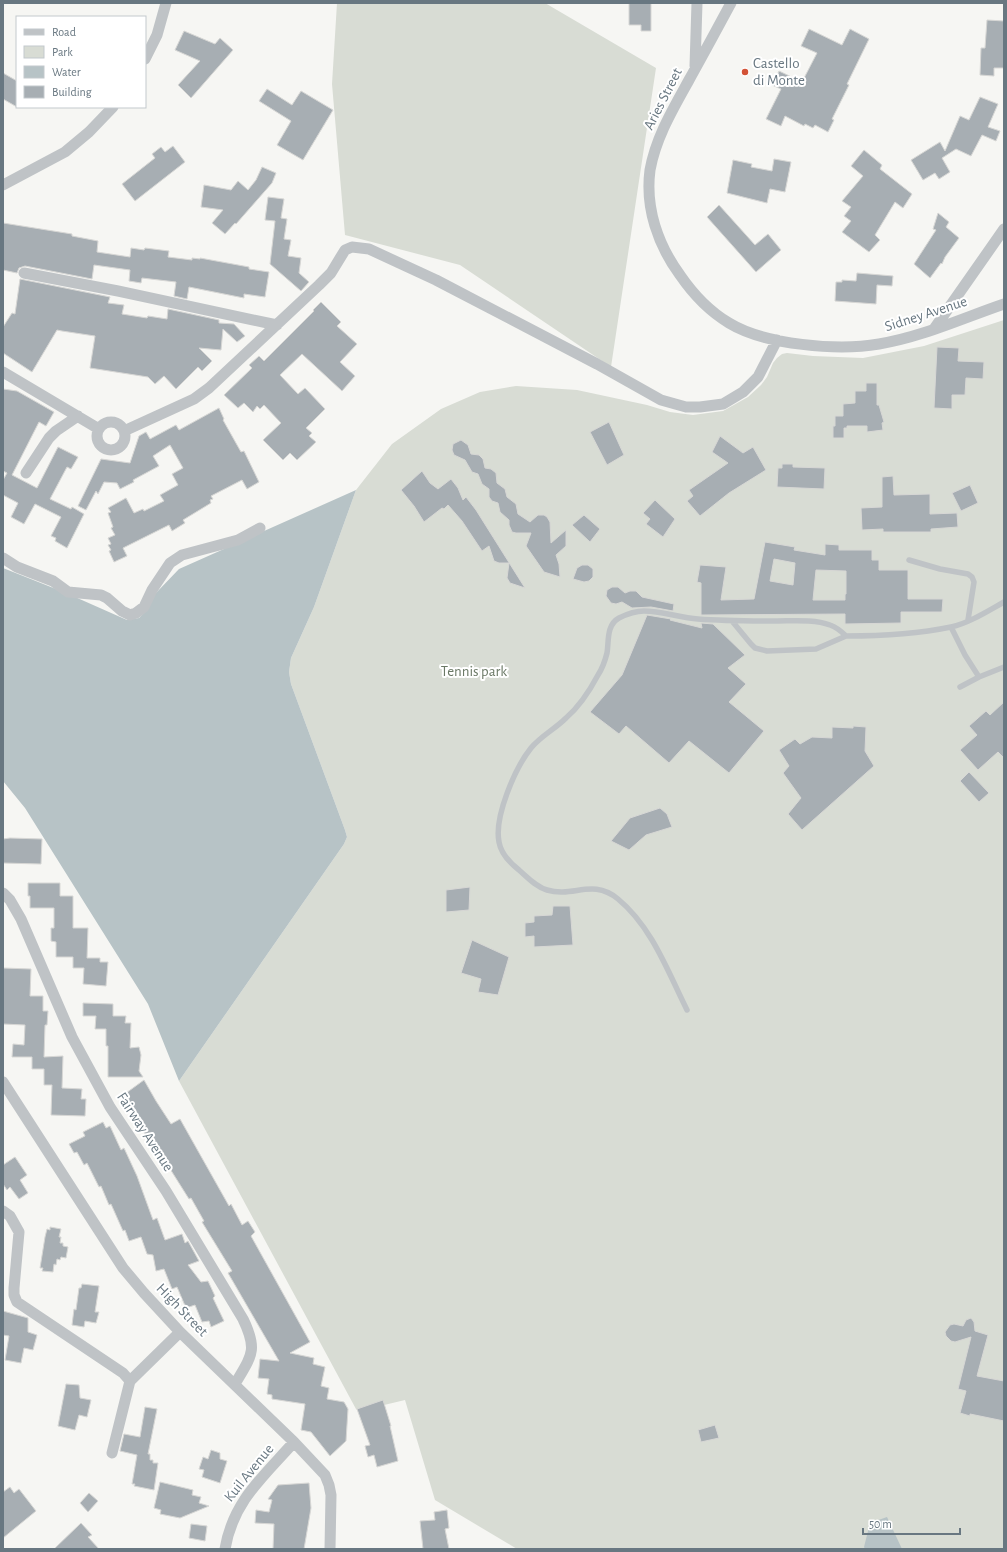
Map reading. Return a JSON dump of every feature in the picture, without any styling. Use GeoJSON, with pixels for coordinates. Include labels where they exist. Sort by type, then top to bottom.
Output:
{"type":"FeatureCollection","features":[{"type":"Feature","properties":{"kind":"street"},"geometry":{"type":"LineString","coordinates":[[146,57],[157,35],[166,3]]}},
{"type":"Feature","properties":{"kind":"street"},"geometry":{"type":"LineString","coordinates":[[695,68],[697,3]]}},
{"type":"Feature","properties":{"kind":"street","name":"Aries Street"},"geometry":{"type":"LineString","coordinates":[[718,315],[687,285],[667,256],[658,236],[650,207],[649,193],[650,171],[663,126],[731,3]]}},
{"type":"Feature","properties":{"kind":"street"},"geometry":{"type":"LineString","coordinates":[[3,185],[66,152],[89,132],[111,108]]}},
{"type":"Feature","properties":{"kind":"street"},"geometry":{"type":"LineString","coordinates":[[934,329],[1004,229]]}},
{"type":"Feature","properties":{"kind":"street"},"geometry":{"type":"LineString","coordinates":[[124,431],[194,399],[209,388],[331,273],[344,250],[352,247],[369,249],[436,280],[597,364],[648,394],[676,405],[700,407],[723,404],[734,399],[758,377],[777,340]]}},
{"type":"Feature","properties":{"kind":"street"},"geometry":{"type":"LineString","coordinates":[[24,273],[118,291],[277,325]]}},
{"type":"Feature","properties":{"kind":"street","name":"Sidney Avenue"},"geometry":{"type":"LineString","coordinates":[[718,315],[740,328],[777,340],[823,346],[858,347],[912,337],[1004,304]]}},
{"type":"Feature","properties":{"kind":"street"},"geometry":{"type":"LineString","coordinates":[[3,372],[99,429]]}},
{"type":"Feature","properties":{"kind":"street"},"geometry":{"type":"LineString","coordinates":[[26,473],[49,438],[56,431],[78,416]]}},
{"type":"Feature","properties":{"kind":"street"},"geometry":{"type":"LineString","coordinates":[[106,422],[119,424],[125,435],[119,448],[110,450],[102,446],[97,438],[99,429],[106,422]]}},
{"type":"Feature","properties":{"kind":"street"},"geometry":{"type":"LineString","coordinates":[[3,558],[17,567],[53,581],[68,592],[101,595],[107,598],[122,612],[130,615],[136,613],[144,607],[152,590],[170,563],[182,555],[238,540],[260,528]]}},
{"type":"Feature","properties":{"kind":"street","name":"Fairway Avenue"},"geometry":{"type":"LineString","coordinates":[[3,893],[10,900],[21,919],[72,1037],[110,1107],[166,1192],[243,1318],[249,1332],[252,1348],[251,1355],[235,1384]]}},
{"type":"Feature","properties":{"kind":"street","name":"High Street"},"geometry":{"type":"LineString","coordinates":[[3,1082],[123,1268],[180,1332],[294,1442],[325,1475],[331,1495],[330,1549]]}},
{"type":"Feature","properties":{"kind":"street"},"geometry":{"type":"LineString","coordinates":[[3,1211],[10,1216],[19,1232],[14,1288],[14,1294],[17,1302],[123,1373],[130,1381]]}},
{"type":"Feature","properties":{"kind":"street"},"geometry":{"type":"LineString","coordinates":[[112,1453],[130,1381],[180,1332]]}},
{"type":"Feature","properties":{"kind":"street","name":"Kuil Avenue"},"geometry":{"type":"LineString","coordinates":[[225,1549],[230,1526],[244,1500],[294,1442]]}},
{"type":"Feature","properties":{"kind":"lane"},"geometry":{"type":"LineString","coordinates":[[908,560],[940,569],[968,574],[972,577],[974,582],[968,620]]}},
{"type":"Feature","properties":{"kind":"lane"},"geometry":{"type":"LineString","coordinates":[[732,620],[750,644],[760,650],[816,649],[846,636],[900,634],[951,627],[1004,602]]}},
{"type":"Feature","properties":{"kind":"lane"},"geometry":{"type":"LineString","coordinates":[[687,1010],[649,934],[638,918],[619,900],[603,890],[594,888],[564,892],[549,891],[528,879],[503,855],[499,843],[498,830],[501,811],[519,768],[531,748],[546,733],[564,720],[581,704],[599,674],[607,654],[610,627],[617,619],[635,612],[647,611],[695,619],[820,623],[838,628],[846,636]]}},
{"type":"Feature","properties":{"kind":"lane"},"geometry":{"type":"LineString","coordinates":[[951,627],[965,655],[979,677]]}},
{"type":"Feature","properties":{"kind":"lane"},"geometry":{"type":"LineString","coordinates":[[960,687],[979,677],[1004,667]]}},
{"type":"Feature","properties":{"kind":"green space"},"geometry":{"type":"Polygon","coordinates":[[[337,3],[545,3],[656,68],[611,367],[460,265],[345,235],[332,84],[337,3]]]}},
{"type":"Feature","properties":{"kind":"green space","name":"Tennis park"},"geometry":{"type":"Polygon","coordinates":[[[1004,320],[1004,1549],[517,1549],[435,1500],[405,1400],[359,1411],[356,1409],[179,1081],[344,844],[347,837],[291,684],[289,672],[291,658],[314,607],[356,490],[392,444],[441,409],[480,392],[516,386],[577,390],[647,405],[670,412],[693,415],[723,411],[748,397],[761,385],[767,377],[773,363],[782,354],[787,353],[813,356],[863,358],[924,346],[1004,320]]]}},
{"type":"Feature","properties":{"kind":"water"},"geometry":{"type":"Polygon","coordinates":[[[356,490],[314,607],[291,658],[289,672],[291,684],[347,837],[344,844],[179,1081],[148,1004],[25,808],[3,781],[3,568],[66,593],[127,620],[139,618],[148,609],[155,594],[179,569],[356,490]]]}},
{"type":"Feature","properties":{"kind":"water"},"geometry":{"type":"Polygon","coordinates":[[[887,1517],[902,1549],[865,1549],[864,1547],[870,1523],[887,1517]]]}},
{"type":"Feature","properties":{"kind":"building"},"geometry":{"type":"Polygon","coordinates":[[[629,3],[651,3],[651,31],[641,31],[641,25],[629,25],[629,3]]]}},
{"type":"Feature","properties":{"kind":"building"},"geometry":{"type":"Polygon","coordinates":[[[987,20],[1004,21],[1004,68],[994,68],[994,76],[980,75],[981,48],[985,48],[987,20]]]}},
{"type":"Feature","properties":{"kind":"building"},"geometry":{"type":"Polygon","coordinates":[[[809,29],[842,45],[850,29],[869,39],[847,84],[849,85],[832,119],[834,120],[828,132],[815,125],[813,128],[805,124],[804,126],[785,116],[781,126],[766,119],[781,89],[772,85],[779,71],[802,82],[817,53],[801,46],[809,29]]]}},
{"type":"Feature","properties":{"kind":"building"},"geometry":{"type":"Polygon","coordinates":[[[184,31],[215,44],[220,38],[233,50],[191,98],[178,85],[200,61],[175,50],[184,31]]]}},
{"type":"Feature","properties":{"kind":"building"},"geometry":{"type":"Polygon","coordinates":[[[3,73],[16,80],[16,106],[3,99],[3,73]]]}},
{"type":"Feature","properties":{"kind":"building"},"geometry":{"type":"Polygon","coordinates":[[[267,89],[292,105],[301,91],[333,110],[303,160],[277,145],[291,121],[259,101],[267,89]]]}},
{"type":"Feature","properties":{"kind":"building"},"geometry":{"type":"Polygon","coordinates":[[[980,97],[998,104],[988,127],[1000,131],[996,141],[982,135],[971,156],[956,149],[942,158],[950,172],[939,179],[935,173],[923,180],[911,160],[940,142],[945,151],[960,116],[969,120],[980,97]]]}},
{"type":"Feature","properties":{"kind":"building"},"geometry":{"type":"Polygon","coordinates":[[[173,146],[185,162],[135,201],[122,184],[155,158],[152,154],[161,147],[165,152],[173,146]]]}},
{"type":"Feature","properties":{"kind":"building"},"geometry":{"type":"Polygon","coordinates":[[[864,150],[882,165],[880,169],[912,194],[903,208],[895,202],[875,235],[880,240],[869,252],[842,232],[851,221],[844,216],[851,207],[842,201],[863,176],[851,166],[864,150]]]}},
{"type":"Feature","properties":{"kind":"building"},"geometry":{"type":"Polygon","coordinates":[[[774,159],[791,162],[785,192],[770,189],[767,203],[727,193],[733,160],[752,164],[751,167],[772,171],[774,159]]]}},
{"type":"Feature","properties":{"kind":"building"},"geometry":{"type":"Polygon","coordinates":[[[262,167],[276,173],[272,183],[236,224],[235,223],[225,234],[212,223],[223,210],[201,207],[204,185],[231,190],[238,181],[248,190],[256,180],[262,167]]]}},
{"type":"Feature","properties":{"kind":"building"},"geometry":{"type":"Polygon","coordinates":[[[268,197],[284,199],[281,218],[287,219],[284,239],[291,240],[288,256],[301,258],[299,273],[309,282],[301,291],[270,264],[275,221],[265,220],[268,197]]]}},
{"type":"Feature","properties":{"kind":"building"},"geometry":{"type":"Polygon","coordinates":[[[719,205],[755,245],[768,234],[781,250],[756,272],[707,217],[719,205]]]}},
{"type":"Feature","properties":{"kind":"building"},"geometry":{"type":"Polygon","coordinates":[[[938,213],[949,222],[946,227],[959,238],[945,257],[942,264],[941,263],[930,278],[914,264],[936,230],[933,229],[938,213]]]}},
{"type":"Feature","properties":{"kind":"building"},"geometry":{"type":"Polygon","coordinates":[[[3,223],[72,234],[72,236],[98,241],[97,252],[130,257],[131,248],[144,250],[145,248],[169,251],[168,257],[192,260],[192,258],[200,258],[269,272],[265,297],[244,294],[244,298],[189,287],[187,299],[174,296],[176,282],[142,278],[141,283],[129,281],[130,270],[94,265],[92,279],[25,266],[19,268],[17,273],[3,270],[3,223]]]}},
{"type":"Feature","properties":{"kind":"building"},"geometry":{"type":"Polygon","coordinates":[[[857,273],[893,276],[892,286],[877,285],[876,304],[835,301],[836,282],[842,282],[842,280],[856,281],[857,273]]]}},
{"type":"Feature","properties":{"kind":"building"},"geometry":{"type":"Polygon","coordinates":[[[20,279],[110,297],[108,303],[124,305],[122,314],[147,318],[148,316],[167,319],[168,309],[219,320],[219,323],[234,324],[245,336],[237,342],[223,329],[221,350],[199,348],[212,361],[202,371],[198,367],[176,389],[164,376],[155,384],[148,377],[90,368],[95,336],[57,330],[32,372],[3,353],[3,327],[12,313],[15,314],[20,279]]]}},
{"type":"Feature","properties":{"kind":"building"},"geometry":{"type":"Polygon","coordinates":[[[321,302],[341,322],[337,326],[357,344],[340,362],[355,376],[342,391],[302,354],[280,375],[298,394],[305,388],[325,409],[306,428],[312,433],[309,436],[316,442],[297,460],[290,453],[283,460],[263,440],[281,423],[264,405],[260,409],[257,406],[253,412],[244,403],[238,408],[224,395],[252,368],[249,365],[259,356],[264,361],[314,311],[313,310],[321,302]]]}},
{"type":"Feature","properties":{"kind":"building"},"geometry":{"type":"Polygon","coordinates":[[[937,347],[959,348],[958,361],[984,362],[983,379],[966,378],[965,395],[952,395],[952,409],[934,408],[937,347]]]}},
{"type":"Feature","properties":{"kind":"building"},"geometry":{"type":"Polygon","coordinates":[[[866,383],[877,383],[877,405],[879,405],[884,422],[882,423],[883,430],[867,432],[867,426],[847,426],[847,428],[844,428],[844,438],[833,438],[835,416],[843,416],[843,404],[855,403],[855,391],[866,391],[866,383]]]}},
{"type":"Feature","properties":{"kind":"building"},"geometry":{"type":"Polygon","coordinates":[[[3,389],[17,391],[54,412],[46,426],[39,422],[12,475],[37,488],[58,447],[78,457],[71,469],[67,467],[50,499],[71,509],[72,507],[84,514],[67,548],[55,541],[56,538],[51,536],[61,517],[35,504],[24,524],[11,517],[18,503],[3,495],[3,480],[7,473],[3,471],[3,389]]]}},
{"type":"Feature","properties":{"kind":"building"},"geometry":{"type":"Polygon","coordinates":[[[219,408],[224,419],[223,420],[241,452],[244,451],[259,482],[247,489],[242,480],[211,496],[213,499],[210,500],[211,503],[183,520],[185,523],[172,531],[169,525],[123,548],[127,556],[114,562],[108,545],[111,544],[108,538],[115,535],[111,528],[113,527],[108,513],[111,512],[108,508],[126,498],[134,513],[143,509],[144,511],[164,501],[160,495],[178,485],[172,474],[183,468],[170,445],[153,456],[159,466],[133,480],[134,482],[120,489],[117,483],[104,482],[98,494],[96,491],[86,510],[78,506],[101,459],[130,463],[139,436],[146,432],[150,439],[176,425],[179,430],[219,408]]]}},
{"type":"Feature","properties":{"kind":"building"},"geometry":{"type":"Polygon","coordinates":[[[609,422],[624,455],[607,465],[590,432],[609,422]]]}},
{"type":"Feature","properties":{"kind":"building"},"geometry":{"type":"Polygon","coordinates":[[[720,436],[743,453],[753,447],[766,470],[729,493],[700,516],[687,501],[693,496],[689,490],[728,463],[712,452],[720,436]]]}},
{"type":"Feature","properties":{"kind":"building"},"geometry":{"type":"Polygon","coordinates":[[[461,440],[468,445],[471,454],[479,455],[483,459],[485,468],[491,469],[496,473],[497,483],[505,489],[507,497],[516,504],[518,514],[530,522],[538,515],[544,515],[547,517],[550,522],[551,543],[566,530],[566,546],[556,555],[559,564],[560,577],[544,572],[526,546],[531,533],[512,532],[509,525],[509,520],[500,512],[498,503],[492,501],[489,497],[489,489],[482,484],[478,474],[472,472],[465,460],[454,455],[452,450],[453,444],[461,440]]]}},
{"type":"Feature","properties":{"kind":"building"},"geometry":{"type":"Polygon","coordinates":[[[782,464],[793,464],[793,467],[825,468],[824,489],[777,487],[778,468],[782,468],[782,464]]]}},
{"type":"Feature","properties":{"kind":"building"},"geometry":{"type":"Polygon","coordinates":[[[422,471],[430,483],[438,489],[451,479],[458,488],[463,500],[466,497],[476,510],[525,588],[510,583],[507,578],[509,563],[499,563],[494,561],[489,546],[482,551],[462,521],[448,505],[424,522],[414,506],[401,490],[422,471]]]}},
{"type":"Feature","properties":{"kind":"building"},"geometry":{"type":"Polygon","coordinates":[[[893,476],[894,495],[930,494],[930,514],[957,513],[958,527],[931,529],[931,532],[883,532],[883,529],[862,530],[861,508],[882,507],[882,477],[893,476]]]}},
{"type":"Feature","properties":{"kind":"building"},"geometry":{"type":"Polygon","coordinates":[[[970,485],[978,503],[961,511],[952,493],[970,485]]]}},
{"type":"Feature","properties":{"kind":"building"},"geometry":{"type":"Polygon","coordinates":[[[655,500],[675,519],[663,537],[646,524],[650,519],[643,513],[655,500]]]}},
{"type":"Feature","properties":{"kind":"building"},"geometry":{"type":"Polygon","coordinates":[[[584,515],[600,529],[590,542],[572,525],[584,515]]]}},
{"type":"Feature","properties":{"kind":"building"},"geometry":{"type":"Polygon","coordinates":[[[765,542],[795,547],[794,550],[825,555],[825,544],[839,545],[839,550],[872,550],[872,560],[879,560],[879,570],[908,570],[908,599],[943,599],[942,612],[901,612],[901,623],[845,624],[845,614],[701,615],[701,583],[697,582],[700,565],[726,567],[721,600],[754,599],[765,542]],[[774,559],[770,581],[793,585],[795,563],[774,559]],[[816,570],[813,600],[845,600],[846,571],[816,570]]]}},
{"type":"Feature","properties":{"kind":"building"},"geometry":{"type":"Polygon","coordinates":[[[582,565],[588,565],[593,569],[593,577],[589,581],[584,582],[573,579],[577,568],[582,565]]]}},
{"type":"Feature","properties":{"kind":"building"},"geometry":{"type":"Polygon","coordinates":[[[612,587],[618,587],[625,593],[636,591],[642,597],[674,604],[673,611],[651,607],[632,608],[622,602],[616,604],[611,603],[606,596],[607,590],[612,587]]]}},
{"type":"Feature","properties":{"kind":"building"},"geometry":{"type":"Polygon","coordinates":[[[647,615],[671,619],[670,620],[702,628],[701,623],[713,624],[745,655],[728,668],[746,684],[729,702],[764,731],[729,773],[689,741],[669,763],[626,726],[619,734],[590,712],[622,675],[647,615]]]}},
{"type":"Feature","properties":{"kind":"building"},"geometry":{"type":"Polygon","coordinates":[[[1004,702],[1004,758],[998,752],[978,770],[960,750],[977,735],[969,726],[986,711],[990,715],[1004,702]]]}},
{"type":"Feature","properties":{"kind":"building"},"geometry":{"type":"Polygon","coordinates":[[[853,726],[866,727],[865,751],[874,766],[802,830],[788,814],[801,798],[783,773],[789,766],[779,750],[795,739],[800,744],[812,737],[832,738],[832,727],[853,728],[853,726]]]}},
{"type":"Feature","properties":{"kind":"building"},"geometry":{"type":"Polygon","coordinates":[[[969,772],[989,793],[979,802],[960,781],[969,772]]]}},
{"type":"Feature","properties":{"kind":"building"},"geometry":{"type":"Polygon","coordinates":[[[660,808],[667,814],[672,827],[646,835],[629,850],[611,841],[630,818],[660,808]]]}},
{"type":"Feature","properties":{"kind":"building"},"geometry":{"type":"Polygon","coordinates":[[[3,839],[42,839],[41,864],[3,863],[3,839]]]}},
{"type":"Feature","properties":{"kind":"building"},"geometry":{"type":"Polygon","coordinates":[[[28,883],[60,883],[60,896],[73,896],[73,928],[88,928],[87,958],[100,958],[100,962],[108,962],[106,986],[83,984],[84,968],[73,968],[73,957],[56,957],[56,942],[51,941],[51,928],[54,928],[54,908],[30,908],[28,883]]]}},
{"type":"Feature","properties":{"kind":"building"},"geometry":{"type":"Polygon","coordinates":[[[470,887],[469,910],[446,912],[446,890],[470,887]]]}},
{"type":"Feature","properties":{"kind":"building"},"geometry":{"type":"Polygon","coordinates":[[[553,906],[570,906],[573,945],[534,947],[534,936],[525,937],[525,923],[534,922],[534,916],[552,915],[553,906]]]}},
{"type":"Feature","properties":{"kind":"building"},"geometry":{"type":"Polygon","coordinates":[[[472,940],[509,957],[498,995],[478,992],[481,979],[461,973],[472,940]]]}},
{"type":"Feature","properties":{"kind":"building"},"geometry":{"type":"Polygon","coordinates":[[[3,968],[31,969],[30,996],[43,996],[43,1011],[48,1011],[47,1025],[45,1025],[44,1057],[63,1056],[62,1088],[82,1089],[81,1099],[86,1099],[85,1116],[51,1115],[52,1085],[44,1085],[44,1069],[32,1069],[32,1057],[12,1057],[13,1044],[24,1045],[25,1025],[3,1024],[3,968]]]}},
{"type":"Feature","properties":{"kind":"building"},"geometry":{"type":"Polygon","coordinates":[[[83,1003],[113,1004],[113,1016],[126,1016],[125,1023],[131,1023],[130,1048],[139,1047],[141,1055],[139,1071],[143,1077],[108,1077],[108,1046],[106,1046],[106,1029],[95,1029],[96,1016],[83,1016],[83,1003]]]}},
{"type":"Feature","properties":{"kind":"building"},"geometry":{"type":"Polygon","coordinates":[[[144,1080],[171,1124],[180,1119],[229,1206],[231,1204],[242,1225],[248,1221],[255,1232],[251,1236],[310,1342],[290,1353],[314,1358],[313,1364],[325,1367],[321,1386],[329,1388],[327,1399],[344,1402],[348,1409],[346,1441],[330,1456],[311,1432],[301,1430],[305,1404],[272,1399],[272,1395],[267,1394],[269,1379],[258,1378],[260,1359],[279,1361],[228,1273],[232,1271],[202,1222],[204,1221],[191,1198],[189,1199],[167,1164],[165,1165],[148,1135],[146,1136],[122,1096],[144,1080]]]}},
{"type":"Feature","properties":{"kind":"building"},"geometry":{"type":"Polygon","coordinates":[[[103,1122],[106,1128],[110,1126],[121,1150],[124,1148],[137,1176],[153,1220],[157,1218],[165,1240],[182,1234],[185,1243],[188,1241],[199,1261],[188,1265],[201,1282],[208,1281],[215,1296],[213,1298],[224,1321],[211,1327],[209,1321],[202,1322],[195,1305],[186,1308],[177,1287],[172,1289],[164,1269],[156,1271],[153,1255],[147,1254],[141,1237],[129,1241],[125,1230],[123,1231],[111,1204],[109,1205],[101,1186],[99,1187],[87,1163],[84,1165],[77,1152],[74,1153],[69,1144],[85,1136],[83,1132],[103,1122]]]}},
{"type":"Feature","properties":{"kind":"building"},"geometry":{"type":"Polygon","coordinates":[[[15,1157],[27,1175],[20,1180],[28,1193],[19,1199],[10,1187],[7,1190],[3,1184],[3,1165],[15,1157]]]}},
{"type":"Feature","properties":{"kind":"building"},"geometry":{"type":"Polygon","coordinates":[[[50,1227],[61,1229],[59,1237],[61,1237],[60,1243],[63,1243],[63,1246],[68,1247],[66,1258],[61,1257],[60,1260],[57,1259],[56,1265],[54,1264],[53,1272],[42,1271],[43,1268],[40,1268],[45,1237],[47,1229],[50,1230],[50,1227]]]}},
{"type":"Feature","properties":{"kind":"building"},"geometry":{"type":"Polygon","coordinates":[[[82,1284],[99,1286],[95,1312],[99,1312],[96,1323],[85,1321],[84,1327],[72,1325],[79,1288],[81,1288],[82,1284]]]}},
{"type":"Feature","properties":{"kind":"building"},"geometry":{"type":"Polygon","coordinates":[[[3,1311],[28,1318],[28,1332],[37,1335],[33,1350],[24,1348],[21,1363],[5,1360],[9,1336],[3,1335],[3,1311]]]}},
{"type":"Feature","properties":{"kind":"building"},"geometry":{"type":"Polygon","coordinates":[[[971,1318],[974,1322],[975,1331],[988,1335],[977,1376],[1004,1381],[1004,1421],[960,1413],[966,1391],[958,1389],[971,1337],[955,1342],[951,1341],[946,1336],[945,1332],[950,1325],[954,1324],[963,1326],[966,1320],[971,1318]]]}},
{"type":"Feature","properties":{"kind":"building"},"geometry":{"type":"Polygon","coordinates":[[[66,1384],[79,1385],[80,1398],[91,1400],[87,1417],[79,1415],[75,1430],[58,1426],[66,1384]]]}},
{"type":"Feature","properties":{"kind":"building"},"geometry":{"type":"Polygon","coordinates":[[[383,1400],[391,1426],[398,1461],[377,1467],[374,1455],[368,1457],[365,1446],[370,1445],[357,1409],[383,1400]]]}},
{"type":"Feature","properties":{"kind":"building"},"geometry":{"type":"Polygon","coordinates":[[[145,1407],[157,1409],[148,1454],[150,1454],[150,1460],[153,1460],[153,1463],[158,1463],[154,1490],[134,1486],[135,1484],[132,1484],[137,1455],[120,1451],[124,1434],[140,1437],[145,1407]]]}},
{"type":"Feature","properties":{"kind":"building"},"geometry":{"type":"Polygon","coordinates":[[[715,1425],[719,1438],[701,1442],[698,1430],[715,1425]]]}},
{"type":"Feature","properties":{"kind":"building"},"geometry":{"type":"Polygon","coordinates":[[[211,1450],[220,1453],[220,1459],[227,1461],[220,1483],[202,1477],[204,1470],[199,1469],[203,1457],[208,1459],[211,1450]]]}},
{"type":"Feature","properties":{"kind":"building"},"geometry":{"type":"Polygon","coordinates":[[[160,1482],[193,1490],[192,1495],[201,1497],[199,1503],[209,1506],[180,1518],[160,1514],[161,1510],[154,1508],[160,1482]]]}},
{"type":"Feature","properties":{"kind":"building"},"geometry":{"type":"Polygon","coordinates":[[[309,1483],[311,1508],[304,1549],[273,1549],[274,1524],[255,1523],[256,1510],[269,1512],[272,1500],[268,1499],[278,1485],[309,1483]]]}},
{"type":"Feature","properties":{"kind":"building"},"geometry":{"type":"Polygon","coordinates":[[[10,1487],[14,1493],[19,1489],[36,1511],[3,1538],[3,1492],[10,1487]]]}},
{"type":"Feature","properties":{"kind":"building"},"geometry":{"type":"Polygon","coordinates":[[[89,1493],[98,1501],[88,1512],[80,1503],[89,1493]]]}},
{"type":"Feature","properties":{"kind":"building"},"geometry":{"type":"Polygon","coordinates":[[[447,1510],[449,1528],[445,1529],[449,1549],[423,1549],[420,1521],[435,1520],[434,1512],[447,1510]]]}},
{"type":"Feature","properties":{"kind":"building"},"geometry":{"type":"Polygon","coordinates":[[[81,1523],[92,1535],[88,1537],[99,1549],[54,1549],[81,1523]]]}},
{"type":"Feature","properties":{"kind":"building"},"geometry":{"type":"Polygon","coordinates":[[[191,1524],[207,1526],[205,1541],[189,1538],[191,1524]]]}},
{"type":"Feature","properties":{"kind":"place","name":"Castello di Monte"},"geometry":{"type":"Point","coordinates":[745,72]}}]}
